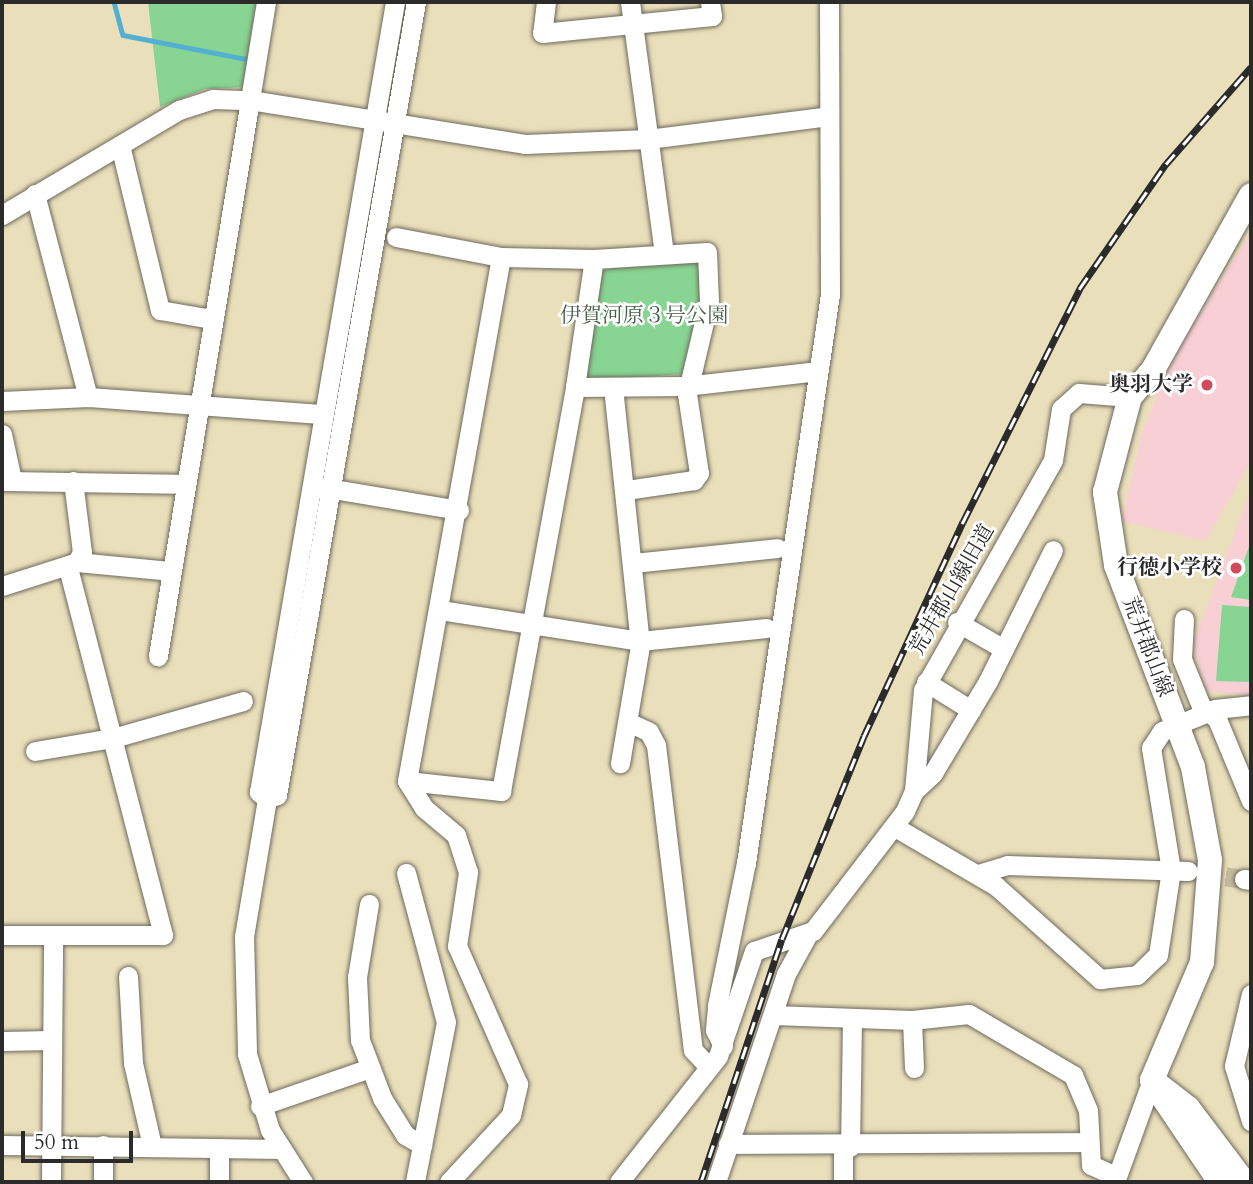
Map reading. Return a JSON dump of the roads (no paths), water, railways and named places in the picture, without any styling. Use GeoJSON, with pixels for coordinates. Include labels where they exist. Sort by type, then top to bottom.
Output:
{"type":"FeatureCollection","features":[{"type":"Feature","properties":{"kind":"main road","name":"荒井郡山線"},"geometry":{"type":"LineString","coordinates":[[1152,1080],[1193,990],[1211,889],[1204,811],[1177,724],[1107,533],[1110,459],[1130,397],[1154,368],[1251,195]]}},
{"type":"Feature","properties":{"kind":"main road"},"geometry":{"type":"LineString","coordinates":[[1152,1080],[1220,1182]]}},
{"type":"Feature","properties":{"kind":"main road"},"geometry":{"type":"LineString","coordinates":[[1152,1080],[1188,1108],[1244,1182]]}},
{"type":"Feature","properties":{"kind":"street"},"geometry":{"type":"LineString","coordinates":[[158,656],[183,484],[266,2]]}},
{"type":"Feature","properties":{"kind":"street"},"geometry":{"type":"LineString","coordinates":[[267,799],[259,792],[321,415],[395,2]]}},
{"type":"Feature","properties":{"kind":"street"},"geometry":{"type":"LineString","coordinates":[[267,799],[277,795],[416,2]]}},
{"type":"Feature","properties":{"kind":"street"},"geometry":{"type":"LineString","coordinates":[[546,2],[542,33],[633,28],[712,16],[710,2]]}},
{"type":"Feature","properties":{"kind":"street"},"geometry":{"type":"LineString","coordinates":[[630,2],[664,253]]}},
{"type":"Feature","properties":{"kind":"street"},"geometry":{"type":"LineString","coordinates":[[723,1046],[715,1030],[717,1005],[752,824],[832,263],[829,2]]}},
{"type":"Feature","properties":{"kind":"street"},"geometry":{"type":"LineString","coordinates":[[2,215],[120,145],[201,102],[250,100],[375,125],[525,144],[648,139],[829,116]]}},
{"type":"Feature","properties":{"kind":"street"},"geometry":{"type":"LineString","coordinates":[[120,145],[160,310],[212,319]]}},
{"type":"Feature","properties":{"kind":"street"},"geometry":{"type":"LineString","coordinates":[[35,194],[88,397]]}},
{"type":"Feature","properties":{"kind":"street"},"geometry":{"type":"LineString","coordinates":[[396,237],[501,257],[594,259],[702,249],[709,254],[709,301],[689,386],[699,473],[694,480],[626,490]]}},
{"type":"Feature","properties":{"kind":"street"},"geometry":{"type":"LineString","coordinates":[[450,1182],[510,1115],[518,1084],[457,946],[468,872],[456,835],[424,808],[408,781],[501,257]]}},
{"type":"Feature","properties":{"kind":"street"},"geometry":{"type":"LineString","coordinates":[[408,781],[502,791],[528,624],[575,387],[594,259]]}},
{"type":"Feature","properties":{"kind":"street"},"geometry":{"type":"LineString","coordinates":[[575,387],[689,386],[818,371]]}},
{"type":"Feature","properties":{"kind":"street"},"geometry":{"type":"LineString","coordinates":[[613,387],[640,641],[620,762]]}},
{"type":"Feature","properties":{"kind":"street","name":"荒井郡山線旧道"},"geometry":{"type":"LineString","coordinates":[[716,1182],[773,1015],[808,934],[895,827],[914,791],[917,719],[926,682],[957,622],[1053,460],[1061,409],[1079,393],[1130,397]]}},
{"type":"Feature","properties":{"kind":"street"},"geometry":{"type":"LineString","coordinates":[[2,401],[88,397],[321,415]]}},
{"type":"Feature","properties":{"kind":"street"},"geometry":{"type":"LineString","coordinates":[[2,434],[7,480],[183,484]]}},
{"type":"Feature","properties":{"kind":"street"},"geometry":{"type":"LineString","coordinates":[[2,935],[163,934],[113,738],[73,565],[82,552],[73,481]]}},
{"type":"Feature","properties":{"kind":"street"},"geometry":{"type":"LineString","coordinates":[[310,485],[458,510]]}},
{"type":"Feature","properties":{"kind":"street"},"geometry":{"type":"LineString","coordinates":[[633,563],[777,548]]}},
{"type":"Feature","properties":{"kind":"street"},"geometry":{"type":"LineString","coordinates":[[914,791],[933,773],[971,710],[1053,550]]}},
{"type":"Feature","properties":{"kind":"street"},"geometry":{"type":"LineString","coordinates":[[2,586],[73,565],[170,571]]}},
{"type":"Feature","properties":{"kind":"street"},"geometry":{"type":"LineString","coordinates":[[440,610],[640,641],[766,628]]}},
{"type":"Feature","properties":{"kind":"street"},"geometry":{"type":"LineString","coordinates":[[1184,619],[1180,651],[1208,712],[1217,719],[1251,802]]}},
{"type":"Feature","properties":{"kind":"street"},"geometry":{"type":"LineString","coordinates":[[957,622],[1004,649]]}},
{"type":"Feature","properties":{"kind":"street"},"geometry":{"type":"LineString","coordinates":[[926,682],[971,710]]}},
{"type":"Feature","properties":{"kind":"street"},"geometry":{"type":"LineString","coordinates":[[35,751],[113,738],[243,701]]}},
{"type":"Feature","properties":{"kind":"street"},"geometry":{"type":"LineString","coordinates":[[895,827],[978,874],[1100,979],[1118,980],[1155,962],[1180,871],[1150,750],[1162,731],[1177,724],[1208,712],[1251,705]]}},
{"type":"Feature","properties":{"kind":"street"},"geometry":{"type":"LineString","coordinates":[[628,722],[649,732],[656,745],[693,1050],[709,1067]]}},
{"type":"Feature","properties":{"kind":"street"},"geometry":{"type":"LineString","coordinates":[[267,799],[244,947],[247,1054],[260,1106],[303,1182]]}},
{"type":"Feature","properties":{"kind":"street"},"geometry":{"type":"LineString","coordinates":[[978,874],[1007,865],[1180,871]]}},
{"type":"Feature","properties":{"kind":"street"},"geometry":{"type":"LineString","coordinates":[[406,873],[446,1022],[415,1182]]}},
{"type":"Feature","properties":{"kind":"street"},"geometry":{"type":"LineString","coordinates":[[369,904],[356,998],[367,1069],[405,1135],[422,1144]]}},
{"type":"Feature","properties":{"kind":"street"},"geometry":{"type":"LineString","coordinates":[[51,1182],[53,934]]}},
{"type":"Feature","properties":{"kind":"street"},"geometry":{"type":"LineString","coordinates":[[619,1182],[723,1046],[754,951],[767,942],[808,934]]}},
{"type":"Feature","properties":{"kind":"street"},"geometry":{"type":"LineString","coordinates":[[128,975],[133,1063],[152,1146]]}},
{"type":"Feature","properties":{"kind":"street"},"geometry":{"type":"LineString","coordinates":[[1251,995],[1235,1074],[1251,1121]]}},
{"type":"Feature","properties":{"kind":"street"},"geometry":{"type":"LineString","coordinates":[[773,1015],[912,1020],[969,1014],[1060,1064],[1082,1090],[1093,1168],[1116,1179],[1152,1080]]}},
{"type":"Feature","properties":{"kind":"street"},"geometry":{"type":"LineString","coordinates":[[843,1182],[852,1018]]}},
{"type":"Feature","properties":{"kind":"street"},"geometry":{"type":"LineString","coordinates":[[912,1020],[914,1068]]}},
{"type":"Feature","properties":{"kind":"street"},"geometry":{"type":"LineString","coordinates":[[2,1041],[51,1040]]}},
{"type":"Feature","properties":{"kind":"street"},"geometry":{"type":"LineString","coordinates":[[260,1106],[367,1069]]}},
{"type":"Feature","properties":{"kind":"street"},"geometry":{"type":"LineString","coordinates":[[728,1144],[847,1147],[1089,1142]]}},
{"type":"Feature","properties":{"kind":"street"},"geometry":{"type":"LineString","coordinates":[[2,1145],[282,1149]]}},
{"type":"Feature","properties":{"kind":"street"},"geometry":{"type":"LineString","coordinates":[[103,1145],[103,1182]]}},
{"type":"Feature","properties":{"kind":"street"},"geometry":{"type":"LineString","coordinates":[[219,1148],[219,1182]]}},
{"type":"Feature","properties":{"kind":"waterway"},"geometry":{"type":"LineString","coordinates":[[114,2],[123,35],[252,60]]}},
{"type":"Feature","properties":{"kind":"tunnel"},"geometry":{"type":"LineString","coordinates":[[1197,872],[1244,879]]}},
{"type":"Feature","properties":{"kind":"railway"},"geometry":{"type":"LineString","coordinates":[[701,1182],[782,939],[864,736],[963,522],[1080,288],[1166,164],[1251,67]]}},
{"type":"Feature","properties":{"kind":"place","name":"奥羽大学"},"geometry":{"type":"Point","coordinates":[1207,385]}},
{"type":"Feature","properties":{"kind":"place","name":"行徳小学校"},"geometry":{"type":"Point","coordinates":[1236,568]}},
{"type":"Feature","properties":{"kind":"park label","name":"伊賀河原３号公園"},"geometry":{"type":"Point","coordinates":[644,316]}}]}
